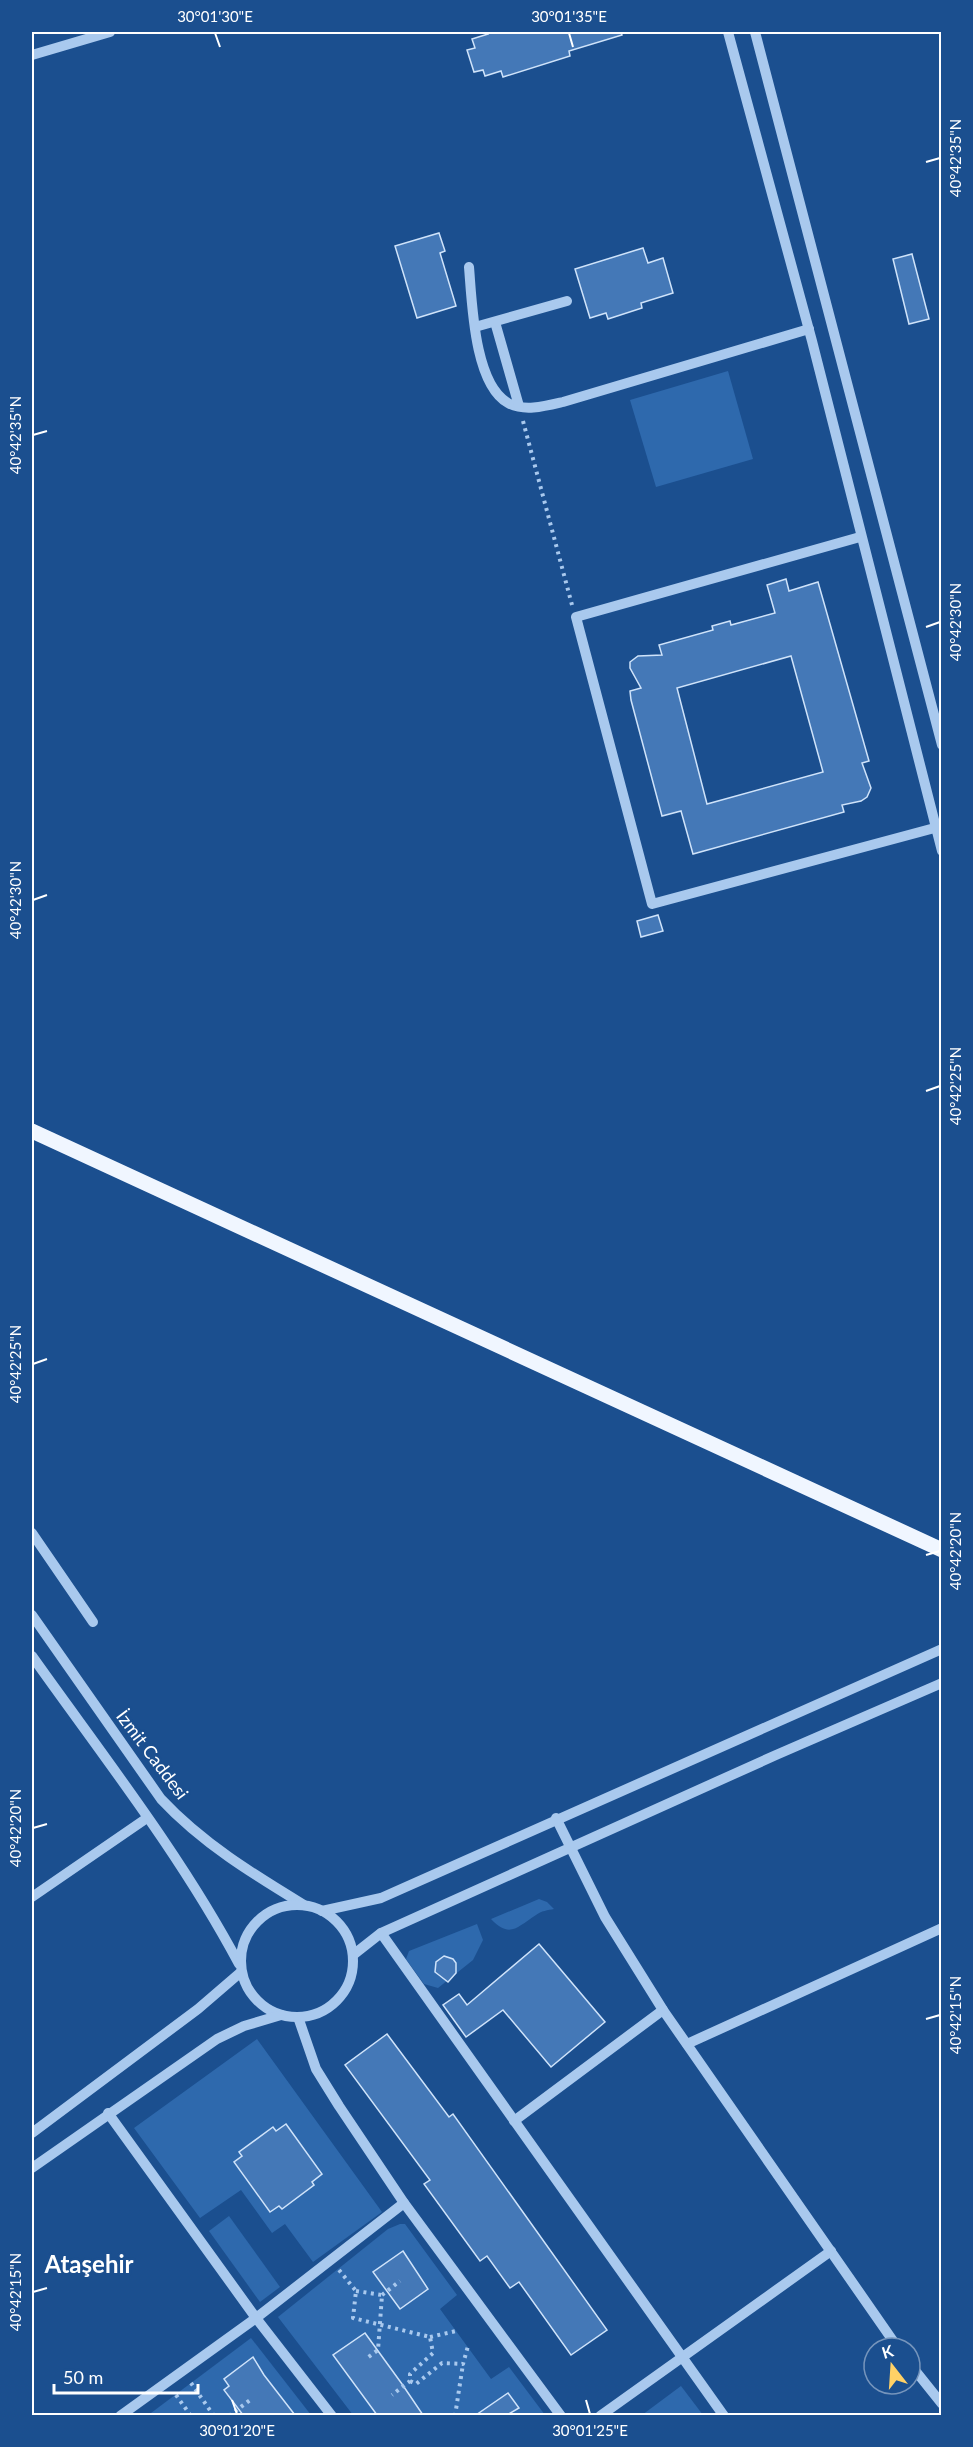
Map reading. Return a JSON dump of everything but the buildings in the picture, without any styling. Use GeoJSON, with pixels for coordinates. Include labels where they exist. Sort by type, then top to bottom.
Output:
{"type":"FeatureCollection","features":[{"type":"Feature","properties":{"kind":"main road"},"geometry":{"type":"LineString","coordinates":[[32,1131],[942,1550]]}},
{"type":"Feature","properties":{"kind":"street"},"geometry":{"type":"LineString","coordinates":[[32,55],[110,32]]}},
{"type":"Feature","properties":{"kind":"street"},"geometry":{"type":"LineString","coordinates":[[728,32],[809,329],[860,537],[938,827],[942,851]]}},
{"type":"Feature","properties":{"kind":"street"},"geometry":{"type":"LineString","coordinates":[[755,32],[942,745]]}},
{"type":"Feature","properties":{"kind":"street"},"geometry":{"type":"LineString","coordinates":[[469,267],[475,327],[484,367],[492,388],[508,403],[519,406],[531,407],[563,402],[809,329]]}},
{"type":"Feature","properties":{"kind":"street"},"geometry":{"type":"LineString","coordinates":[[475,327],[567,301]]}},
{"type":"Feature","properties":{"kind":"street"},"geometry":{"type":"LineString","coordinates":[[495,322],[519,406]]}},
{"type":"Feature","properties":{"kind":"street"},"geometry":{"type":"LineString","coordinates":[[860,537],[576,617],[652,904],[938,827]]}},
{"type":"Feature","properties":{"kind":"street"},"geometry":{"type":"LineString","coordinates":[[32,1533],[93,1622]]}},
{"type":"Feature","properties":{"kind":"street","name":"İzmit Caddesi"},"geometry":{"type":"LineString","coordinates":[[32,1616],[167,1806],[217,1848],[304,1905],[322,1911],[337,1922],[348,1937],[353,1955]]}},
{"type":"Feature","properties":{"kind":"street"},"geometry":{"type":"LineString","coordinates":[[322,1911],[381,1898],[556,1818],[942,1649]]}},
{"type":"Feature","properties":{"kind":"street"},"geometry":{"type":"LineString","coordinates":[[32,1656],[147,1818],[206,1906],[253,1997],[266,2008],[281,2015],[298,2017],[316,2013],[333,2004],[345,1990],[352,1973],[353,1955],[381,1934],[942,1683]]}},
{"type":"Feature","properties":{"kind":"street"},"geometry":{"type":"LineString","coordinates":[[32,1897],[147,1818]]}},
{"type":"Feature","properties":{"kind":"street"},"geometry":{"type":"LineString","coordinates":[[556,1818],[605,1917],[663,2010],[890,2336]]}},
{"type":"Feature","properties":{"kind":"street","name":"İzmit Caddesi"},"geometry":{"type":"LineString","coordinates":[[240,1968],[248,1934],[258,1920],[271,1911],[287,1906],[304,1905]]}},
{"type":"Feature","properties":{"kind":"street"},"geometry":{"type":"LineString","coordinates":[[687,2044],[942,1928]]}},
{"type":"Feature","properties":{"kind":"street"},"geometry":{"type":"LineString","coordinates":[[381,1934],[724,2415]]}},
{"type":"Feature","properties":{"kind":"street"},"geometry":{"type":"LineString","coordinates":[[32,2133],[198,2009],[240,1968]]}},
{"type":"Feature","properties":{"kind":"street"},"geometry":{"type":"LineString","coordinates":[[514,2121],[663,2010]]}},
{"type":"Feature","properties":{"kind":"street"},"geometry":{"type":"LineString","coordinates":[[32,2168],[217,2039],[244,2026],[281,2015]]}},
{"type":"Feature","properties":{"kind":"street"},"geometry":{"type":"LineString","coordinates":[[298,2017],[316,2069],[404,2203],[561,2415]]}},
{"type":"Feature","properties":{"kind":"street"},"geometry":{"type":"LineString","coordinates":[[108,2113],[256,2318],[332,2415]]}},
{"type":"Feature","properties":{"kind":"street"},"geometry":{"type":"LineString","coordinates":[[120,2415],[256,2318],[404,2203]]}},
{"type":"Feature","properties":{"kind":"street"},"geometry":{"type":"LineString","coordinates":[[600,2415],[831,2252]]}},
{"type":"Feature","properties":{"kind":"street"},"geometry":{"type":"LineString","coordinates":[[922,2379],[942,2404]]}},
{"type":"Feature","properties":{"kind":"path"},"geometry":{"type":"LineString","coordinates":[[519,406],[576,617]]}},
{"type":"Feature","properties":{"kind":"path"},"geometry":{"type":"LineString","coordinates":[[339,2269],[356,2291],[382,2295]]}},
{"type":"Feature","properties":{"kind":"path"},"geometry":{"type":"LineString","coordinates":[[367,2358],[378,2350],[378,2324],[382,2295],[400,2281]]}},
{"type":"Feature","properties":{"kind":"path"},"geometry":{"type":"LineString","coordinates":[[356,2291],[353,2318],[430,2337],[456,2331]]}},
{"type":"Feature","properties":{"kind":"path"},"geometry":{"type":"LineString","coordinates":[[410,2382],[410,2374],[433,2353],[430,2337]]}},
{"type":"Feature","properties":{"kind":"path"},"geometry":{"type":"LineString","coordinates":[[455,2415],[468,2346]]}},
{"type":"Feature","properties":{"kind":"path"},"geometry":{"type":"LineString","coordinates":[[410,2382],[416,2384],[442,2363],[464,2364]]}},
{"type":"Feature","properties":{"kind":"path"},"geometry":{"type":"LineString","coordinates":[[392,2395],[410,2382]]}},
{"type":"Feature","properties":{"kind":"path"},"geometry":{"type":"LineString","coordinates":[[191,2383],[214,2415]]}},
{"type":"Feature","properties":{"kind":"path"},"geometry":{"type":"LineString","coordinates":[[176,2395],[190,2415]]}},
{"type":"Feature","properties":{"kind":"path"},"geometry":{"type":"LineString","coordinates":[[229,2415],[250,2400]]}},
{"type":"Feature","properties":{"kind":"shaded area"},"geometry":{"type":"Polygon","coordinates":[[[728,371],[753,459],[656,487],[630,400],[728,371]]]}},
{"type":"Feature","properties":{"kind":"shaded area"},"geometry":{"type":"Polygon","coordinates":[[[539,1899],[547,1902],[554,1909],[540,1913],[514,1929],[503,1928],[491,1919],[539,1899]]]}},
{"type":"Feature","properties":{"kind":"shaded area"},"geometry":{"type":"Polygon","coordinates":[[[477,1924],[483,1940],[473,1960],[438,1988],[424,1984],[406,1959],[409,1951],[477,1924]],[[444,1956],[436,1962],[435,1972],[440,1977],[450,1977],[456,1973],[456,1963],[453,1959],[444,1956]]]}},
{"type":"Feature","properties":{"kind":"shaded area"},"geometry":{"type":"Polygon","coordinates":[[[257,2039],[382,2212],[313,2262],[285,2224],[272,2233],[241,2190],[200,2218],[134,2128],[257,2039]],[[286,2124],[276,2131],[273,2127],[239,2152],[242,2156],[234,2162],[245,2178],[250,2175],[263,2193],[258,2197],[270,2212],[279,2206],[282,2209],[314,2185],[312,2182],[322,2174],[311,2159],[290,2143],[296,2138],[286,2124]]]}},
{"type":"Feature","properties":{"kind":"shaded area"},"geometry":{"type":"Polygon","coordinates":[[[229,2216],[280,2287],[260,2302],[209,2231],[229,2216]]]}},
{"type":"Feature","properties":{"kind":"shaded area"},"geometry":{"type":"Polygon","coordinates":[[[405,2224],[457,2295],[440,2309],[491,2379],[509,2367],[545,2415],[353,2415],[278,2317],[388,2229],[405,2224]]]}},
{"type":"Feature","properties":{"kind":"shaded area"},"geometry":{"type":"Polygon","coordinates":[[[251,2338],[311,2415],[147,2416],[251,2338]]]}},
{"type":"Feature","properties":{"kind":"shaded area"},"geometry":{"type":"Polygon","coordinates":[[[681,2386],[703,2415],[642,2415],[681,2386]]]}},
{"type":"Feature","properties":{"kind":"district","name":"Ataşehir"},"geometry":{"type":"Point","coordinates":[89,2265]}}]}
